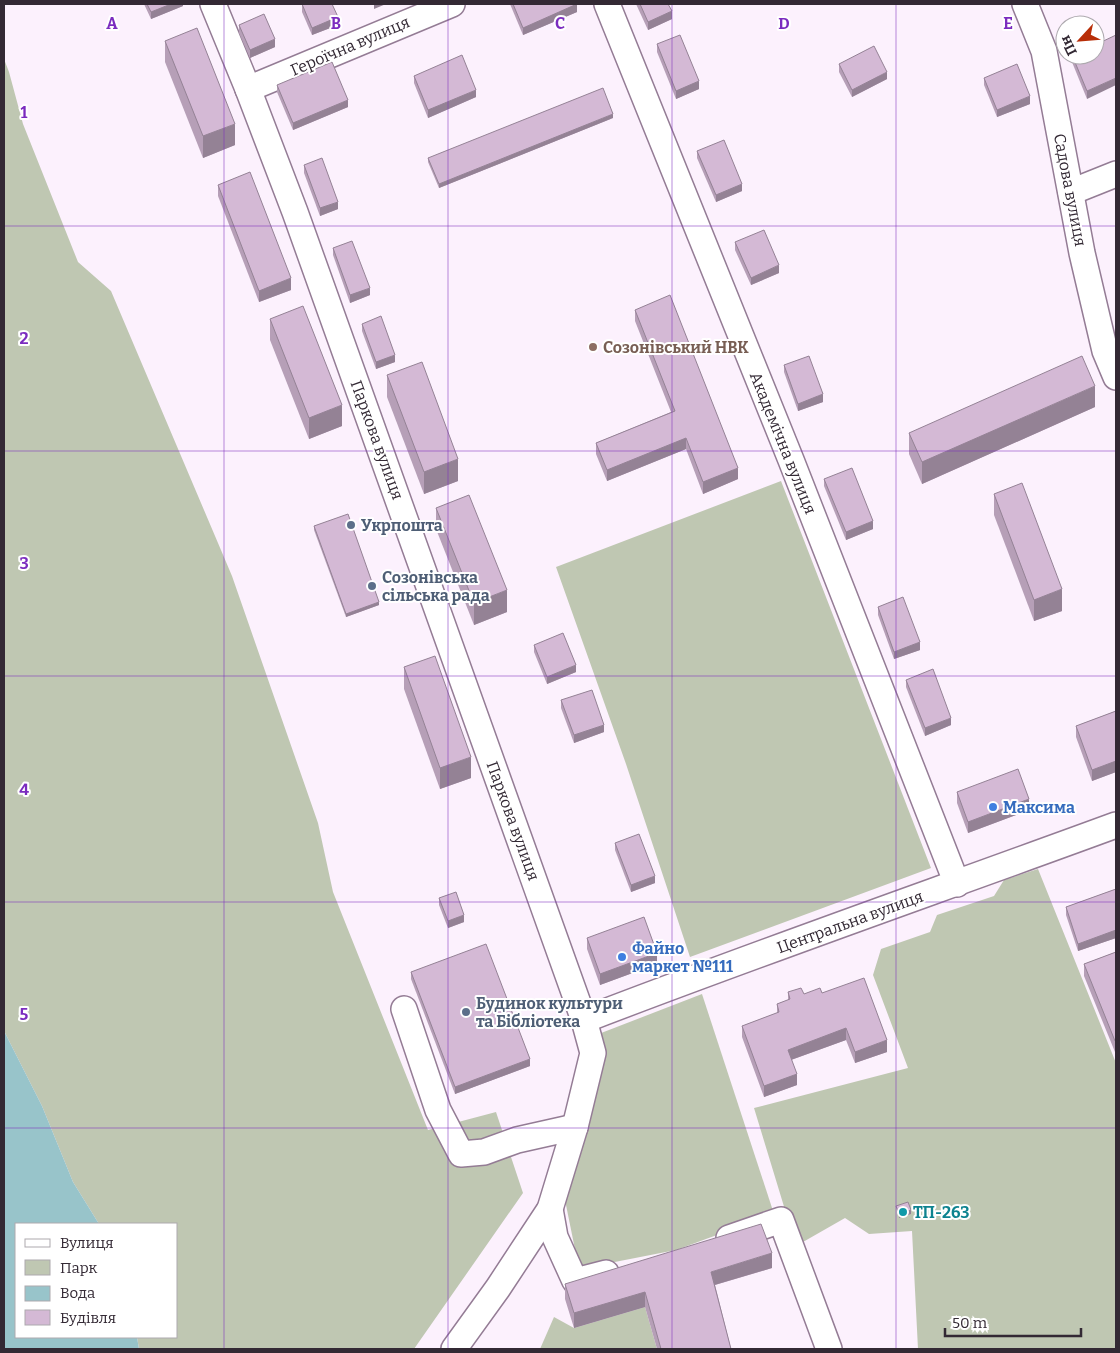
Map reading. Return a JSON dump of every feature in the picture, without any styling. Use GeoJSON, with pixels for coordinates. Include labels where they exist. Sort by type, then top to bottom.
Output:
{"type":"FeatureCollection","features":[{"type":"Feature","properties":{"kind":"street","name":"Паркова вулиця"},"geometry":{"type":"LineString","coordinates":[[213,4],[295,212],[584,1020],[594,1053],[575,1127],[550,1209]]}},
{"type":"Feature","properties":{"kind":"street","name":"Героїчна вулиця"},"geometry":{"type":"LineString","coordinates":[[248,89],[452,4]]}},
{"type":"Feature","properties":{"kind":"street","name":"Академічна вулиця"},"geometry":{"type":"LineString","coordinates":[[606,4],[791,460],[957,884]]}},
{"type":"Feature","properties":{"kind":"street","name":"Садова вулиця"},"geometry":{"type":"LineString","coordinates":[[1025,4],[1044,50],[1082,252],[1105,351],[1116,376]]}},
{"type":"Feature","properties":{"kind":"street"},"geometry":{"type":"LineString","coordinates":[[1071,192],[1116,174]]}},
{"type":"Feature","properties":{"kind":"street","name":"Центральна вулиця"},"geometry":{"type":"LineString","coordinates":[[584,1020],[702,975],[1116,825]]}},
{"type":"Feature","properties":{"kind":"street"},"geometry":{"type":"LineString","coordinates":[[404,1009],[438,1110],[461,1154],[484,1152],[517,1140],[575,1127]]}},
{"type":"Feature","properties":{"kind":"street"},"geometry":{"type":"LineString","coordinates":[[550,1209],[555,1237],[575,1281],[631,1267]]}},
{"type":"Feature","properties":{"kind":"street"},"geometry":{"type":"LineString","coordinates":[[454,1349],[498,1288],[550,1209]]}},
{"type":"Feature","properties":{"kind":"street"},"geometry":{"type":"LineString","coordinates":[[706,1246],[781,1220],[829,1349]]}},
{"type":"Feature","properties":{"kind":"green space"},"geometry":{"type":"Polygon","coordinates":[[[4,59],[23,124],[78,262],[111,291],[232,576],[318,823],[333,892],[428,1130],[496,1112],[523,1193],[414,1349],[139,1349],[137,1338],[178,1338],[178,1223],[98,1223],[73,1182],[42,1106],[4,1031],[4,59]]]}},
{"type":"Feature","properties":{"kind":"green space"},"geometry":{"type":"Polygon","coordinates":[[[781,481],[931,868],[690,957],[626,764],[556,567],[781,481]]]}},
{"type":"Feature","properties":{"kind":"green space"},"geometry":{"type":"Polygon","coordinates":[[[1038,869],[1116,1063],[1116,1349],[918,1349],[912,1231],[869,1234],[845,1218],[796,1246],[754,1108],[908,1068],[873,975],[881,949],[930,932],[937,915],[994,896],[1004,880],[1038,869]]]}},
{"type":"Feature","properties":{"kind":"green space"},"geometry":{"type":"Polygon","coordinates":[[[702,994],[774,1214],[676,1250],[579,1269],[565,1200],[596,1035],[702,994]]]}},
{"type":"Feature","properties":{"kind":"green space"},"geometry":{"type":"Polygon","coordinates":[[[645,1307],[657,1349],[540,1349],[554,1317],[574,1328],[645,1307]]]}},
{"type":"Feature","properties":{"kind":"water"},"geometry":{"type":"Polygon","coordinates":[[[4,1031],[42,1106],[73,1182],[98,1223],[15,1223],[15,1338],[137,1338],[139,1349],[4,1349],[4,1031]]]}},
{"type":"Feature","properties":{"kind":"building"},"geometry":{"type":"Polygon","coordinates":[[[147,4],[171,4],[151,12],[147,4]]]}},
{"type":"Feature","properties":{"kind":"building"},"geometry":{"type":"Polygon","coordinates":[[[302,4],[332,4],[338,17],[312,28],[302,4]]]}},
{"type":"Feature","properties":{"kind":"building"},"geometry":{"type":"Polygon","coordinates":[[[513,4],[577,4],[523,28],[513,4]]]}},
{"type":"Feature","properties":{"kind":"building"},"geometry":{"type":"Polygon","coordinates":[[[640,4],[668,4],[672,11],[648,22],[640,4]]]}},
{"type":"Feature","properties":{"kind":"building"},"geometry":{"type":"Polygon","coordinates":[[[264,14],[275,39],[250,50],[239,25],[264,14]]]}},
{"type":"Feature","properties":{"kind":"building"},"geometry":{"type":"Polygon","coordinates":[[[197,28],[235,124],[203,136],[165,41],[197,28]]]}},
{"type":"Feature","properties":{"kind":"building"},"geometry":{"type":"Polygon","coordinates":[[[680,35],[699,81],[676,91],[657,44],[680,35]]]}},
{"type":"Feature","properties":{"kind":"building"},"geometry":{"type":"Polygon","coordinates":[[[1116,35],[1116,78],[1087,91],[1076,65],[1105,65],[1105,40],[1116,35]]]}},
{"type":"Feature","properties":{"kind":"building"},"geometry":{"type":"Polygon","coordinates":[[[874,46],[887,72],[852,90],[839,64],[874,46]]]}},
{"type":"Feature","properties":{"kind":"building"},"geometry":{"type":"Polygon","coordinates":[[[462,55],[476,90],[428,110],[414,76],[462,55]]]}},
{"type":"Feature","properties":{"kind":"building"},"geometry":{"type":"Polygon","coordinates":[[[332,62],[348,100],[293,123],[277,85],[332,62]]]}},
{"type":"Feature","properties":{"kind":"building"},"geometry":{"type":"Polygon","coordinates":[[[1017,64],[1030,96],[997,110],[984,78],[1017,64]]]}},
{"type":"Feature","properties":{"kind":"building"},"geometry":{"type":"Polygon","coordinates":[[[603,88],[613,114],[439,184],[428,158],[603,88]]]}},
{"type":"Feature","properties":{"kind":"building"},"geometry":{"type":"Polygon","coordinates":[[[724,140],[742,184],[716,195],[697,151],[724,140]]]}},
{"type":"Feature","properties":{"kind":"building"},"geometry":{"type":"Polygon","coordinates":[[[322,158],[338,202],[320,208],[304,165],[322,158]]]}},
{"type":"Feature","properties":{"kind":"building"},"geometry":{"type":"Polygon","coordinates":[[[250,172],[291,278],[259,291],[218,185],[250,172]]]}},
{"type":"Feature","properties":{"kind":"building"},"geometry":{"type":"Polygon","coordinates":[[[764,230],[779,265],[751,278],[735,242],[764,230]]]}},
{"type":"Feature","properties":{"kind":"building"},"geometry":{"type":"Polygon","coordinates":[[[352,241],[370,288],[350,295],[333,248],[352,241]]]}},
{"type":"Feature","properties":{"kind":"building"},"geometry":{"type":"Polygon","coordinates":[[[670,295],[738,468],[703,482],[686,438],[607,470],[596,443],[675,411],[635,310],[670,295]]]}},
{"type":"Feature","properties":{"kind":"building"},"geometry":{"type":"Polygon","coordinates":[[[303,306],[342,405],[309,418],[270,319],[303,306]]]}},
{"type":"Feature","properties":{"kind":"building"},"geometry":{"type":"Polygon","coordinates":[[[381,316],[395,355],[376,362],[362,324],[381,316]]]}},
{"type":"Feature","properties":{"kind":"building"},"geometry":{"type":"Polygon","coordinates":[[[809,356],[823,394],[798,404],[784,365],[809,356]]]}},
{"type":"Feature","properties":{"kind":"building"},"geometry":{"type":"Polygon","coordinates":[[[1082,356],[1095,386],[922,462],[909,433],[1082,356]]]}},
{"type":"Feature","properties":{"kind":"building"},"geometry":{"type":"Polygon","coordinates":[[[422,362],[458,459],[424,472],[387,375],[422,362]]]}},
{"type":"Feature","properties":{"kind":"building"},"geometry":{"type":"Polygon","coordinates":[[[852,468],[873,521],[846,532],[824,479],[852,468]]]}},
{"type":"Feature","properties":{"kind":"building"},"geometry":{"type":"Polygon","coordinates":[[[1022,483],[1062,589],[1034,600],[994,494],[1022,483]]]}},
{"type":"Feature","properties":{"kind":"building"},"geometry":{"type":"Polygon","coordinates":[[[469,495],[507,590],[474,603],[436,508],[469,495]]]}},
{"type":"Feature","properties":{"kind":"building"},"geometry":{"type":"Polygon","coordinates":[[[348,514],[379,602],[346,614],[314,526],[348,514]]]}},
{"type":"Feature","properties":{"kind":"building"},"geometry":{"type":"Polygon","coordinates":[[[903,597],[920,642],[894,652],[878,607],[903,597]]]}},
{"type":"Feature","properties":{"kind":"building"},"geometry":{"type":"Polygon","coordinates":[[[563,633],[576,665],[547,677],[534,645],[563,633]]]}},
{"type":"Feature","properties":{"kind":"building"},"geometry":{"type":"Polygon","coordinates":[[[435,656],[471,757],[440,768],[404,667],[435,656]]]}},
{"type":"Feature","properties":{"kind":"building"},"geometry":{"type":"Polygon","coordinates":[[[933,669],[951,718],[925,728],[906,680],[933,669]]]}},
{"type":"Feature","properties":{"kind":"building"},"geometry":{"type":"Polygon","coordinates":[[[592,690],[604,725],[574,735],[561,700],[592,690]]]}},
{"type":"Feature","properties":{"kind":"building"},"geometry":{"type":"Polygon","coordinates":[[[1116,711],[1116,761],[1092,770],[1076,726],[1116,711]]]}},
{"type":"Feature","properties":{"kind":"building","name":"Максима"},"geometry":{"type":"Polygon","coordinates":[[[1018,769],[1029,799],[968,822],[957,792],[1018,769]]]}},
{"type":"Feature","properties":{"kind":"building"},"geometry":{"type":"Polygon","coordinates":[[[639,834],[655,876],[631,885],[615,843],[639,834]]]}},
{"type":"Feature","properties":{"kind":"building"},"geometry":{"type":"Polygon","coordinates":[[[1116,889],[1116,930],[1078,944],[1066,907],[1116,889]]]}},
{"type":"Feature","properties":{"kind":"building"},"geometry":{"type":"Polygon","coordinates":[[[456,892],[464,915],[448,921],[439,898],[456,892]]]}},
{"type":"Feature","properties":{"kind":"building","name":"Файно маркет №111"},"geometry":{"type":"Polygon","coordinates":[[[644,917],[657,953],[600,974],[587,938],[644,917]]]}},
{"type":"Feature","properties":{"kind":"building","name":"Будинок культури та Бібліотека"},"geometry":{"type":"Polygon","coordinates":[[[486,944],[530,1059],[455,1087],[411,972],[486,944]]]}},
{"type":"Feature","properties":{"kind":"building"},"geometry":{"type":"Polygon","coordinates":[[[1116,952],[1116,1040],[1115,1041],[1084,964],[1116,952]]]}},
{"type":"Feature","properties":{"kind":"building"},"geometry":{"type":"Polygon","coordinates":[[[864,978],[887,1040],[855,1052],[846,1028],[788,1050],[797,1074],[764,1086],[742,1026],[779,1012],[777,1004],[790,999],[788,992],[801,988],[804,994],[820,988],[822,993],[864,978]]]}},
{"type":"Feature","properties":{"kind":"building"},"geometry":{"type":"Polygon","coordinates":[[[908,1202],[911,1210],[899,1214],[896,1206],[908,1202]]]}},
{"type":"Feature","properties":{"kind":"building"},"geometry":{"type":"Polygon","coordinates":[[[761,1224],[772,1253],[711,1272],[731,1349],[661,1349],[645,1292],[574,1313],[565,1284],[761,1224]]]}},
{"type":"Feature","properties":{"kind":"place","name":"Созонівський НВК"},"geometry":{"type":"Point","coordinates":[593,347]}},
{"type":"Feature","properties":{"kind":"place","name":"Укрпошта"},"geometry":{"type":"Point","coordinates":[351,525]}},
{"type":"Feature","properties":{"kind":"place","name":"Созонівська сільська рада"},"geometry":{"type":"Point","coordinates":[372,586]}},
{"type":"Feature","properties":{"kind":"place","name":"Максима"},"geometry":{"type":"Point","coordinates":[993,807]}},
{"type":"Feature","properties":{"kind":"place","name":"Файно маркет №111"},"geometry":{"type":"Point","coordinates":[622,957]}},
{"type":"Feature","properties":{"kind":"place","name":"Будинок культури та Бібліотека"},"geometry":{"type":"Point","coordinates":[466,1012]}},
{"type":"Feature","properties":{"kind":"place","name":"ТП-263"},"geometry":{"type":"Point","coordinates":[903,1212]}}]}
